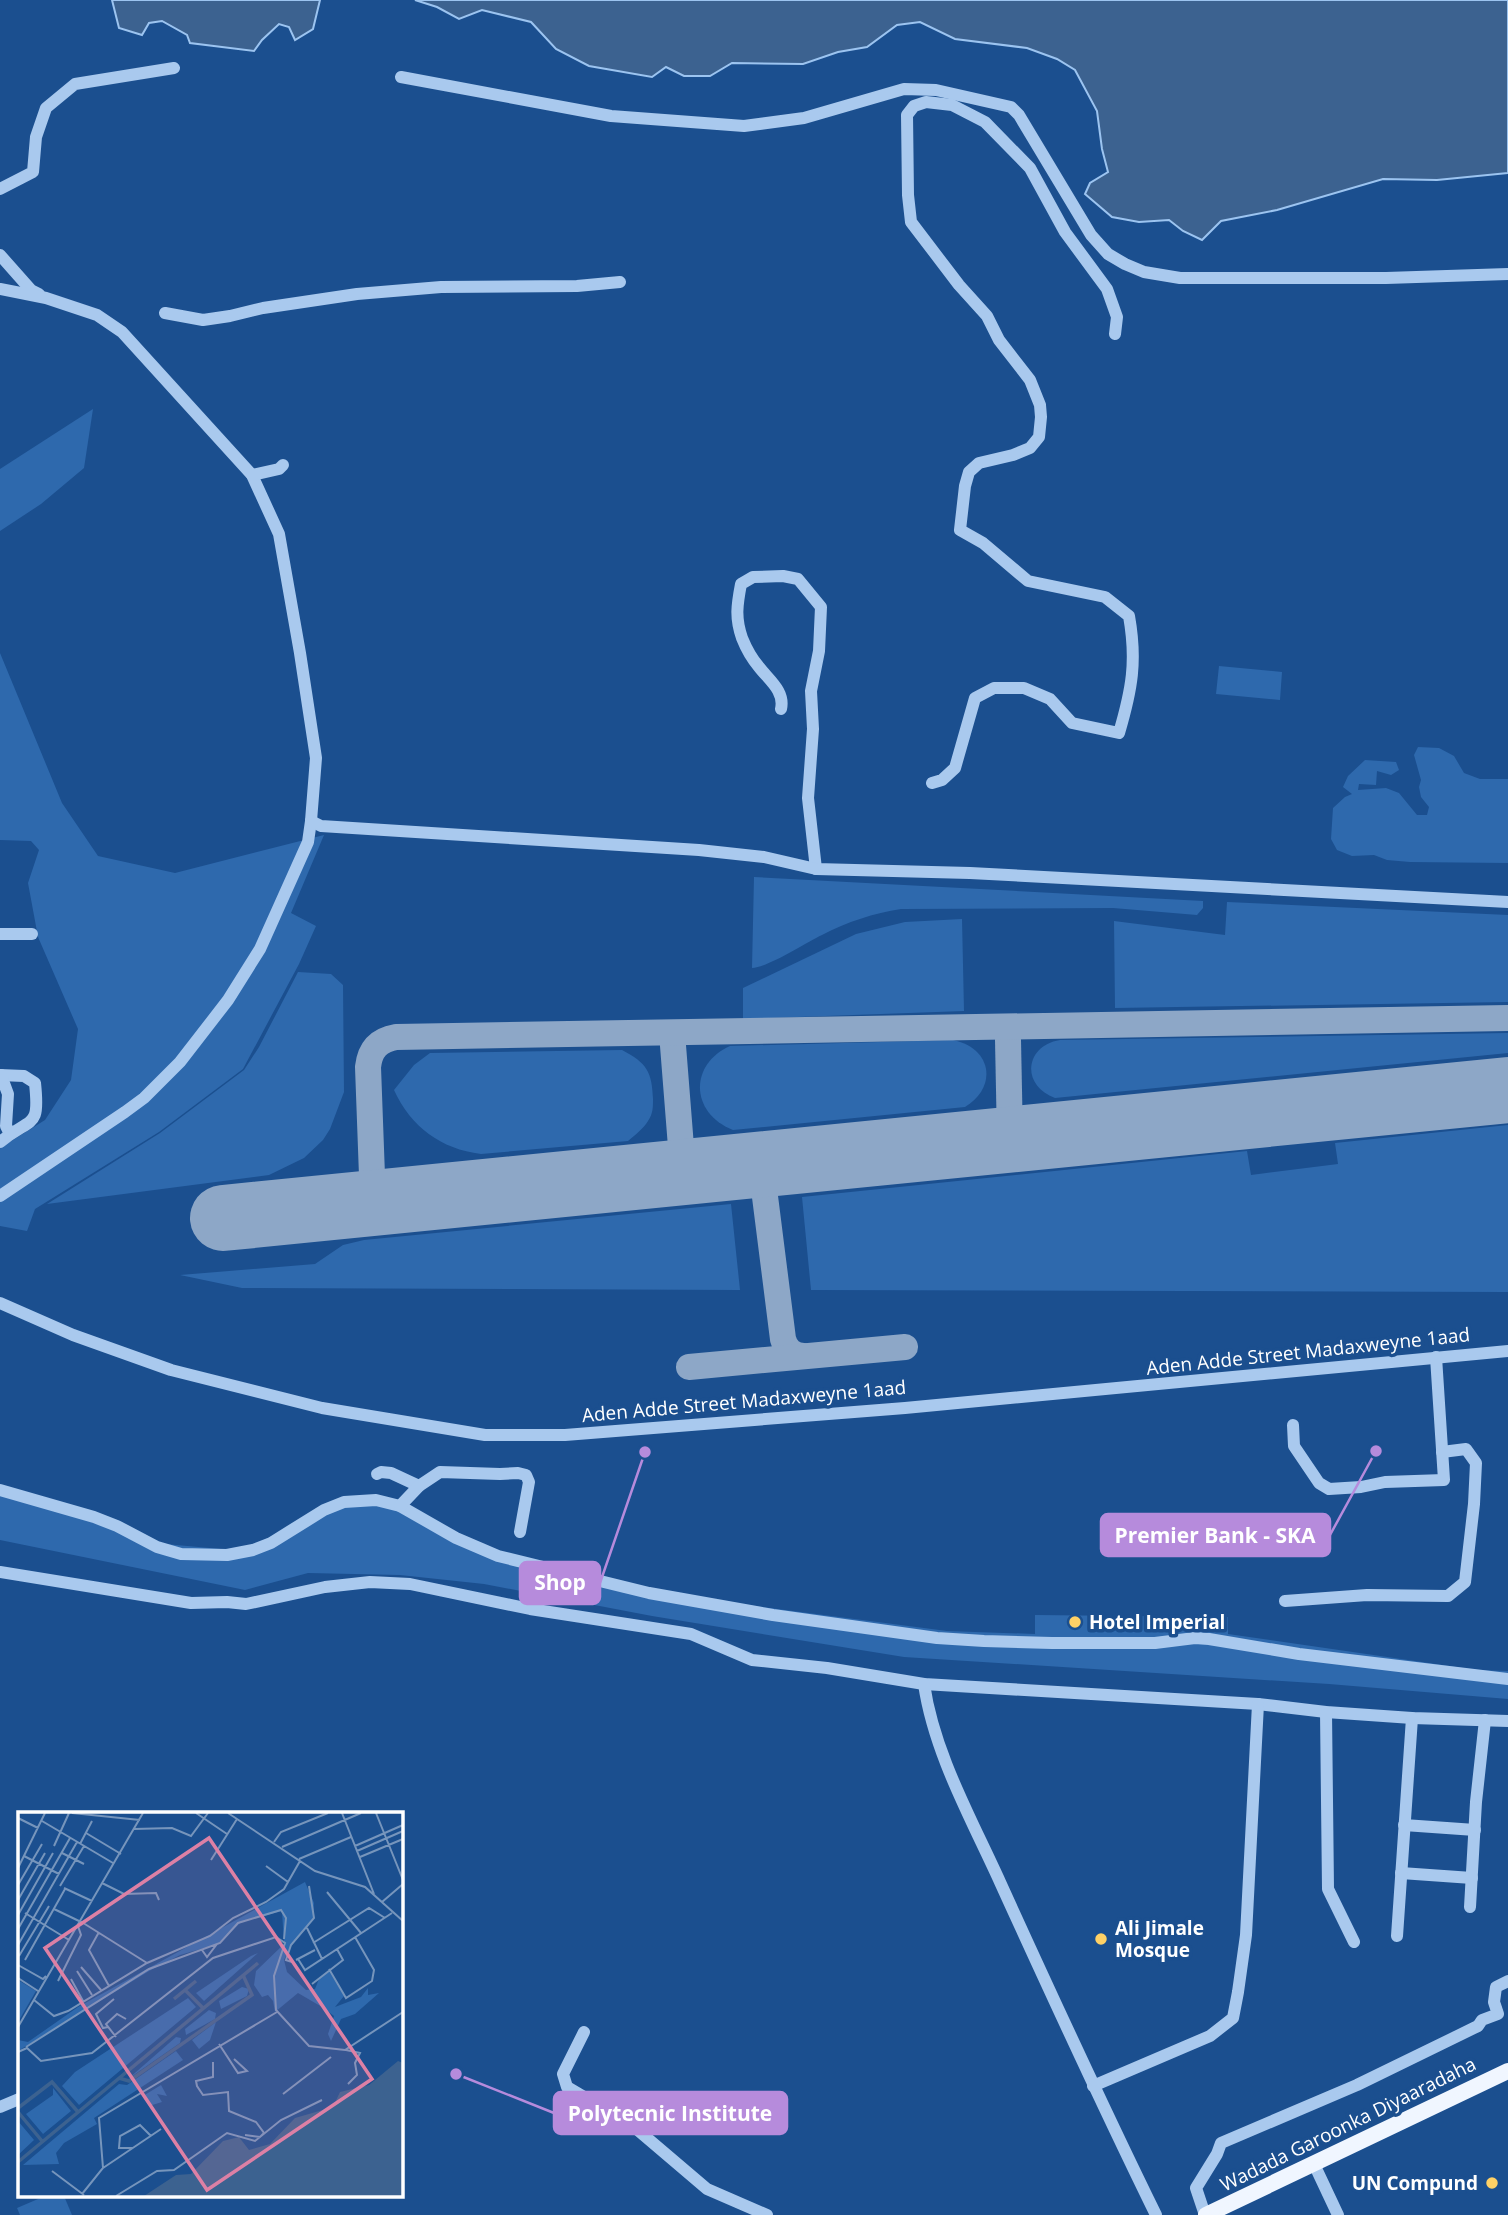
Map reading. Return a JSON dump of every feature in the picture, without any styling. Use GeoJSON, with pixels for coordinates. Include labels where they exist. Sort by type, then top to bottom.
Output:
{"type":"FeatureCollection","features":[{"type":"Feature","properties":{"kind":"main road","name":"Wadada Garoonka Diyaaradaha"},"geometry":{"type":"LineString","coordinates":[[1206,2215],[1508,2071]]}},
{"type":"Feature","properties":{"kind":"street"},"geometry":{"type":"LineString","coordinates":[[0,189],[33,172],[36,137],[46,108],[75,84],[174,68]]}},
{"type":"Feature","properties":{"kind":"street"},"geometry":{"type":"LineString","coordinates":[[401,77],[611,116],[744,126],[804,118],[904,89],[936,90],[1011,107],[1019,115],[1091,235],[1108,254],[1144,272],[1180,278],[1386,278],[1508,274]]}},
{"type":"Feature","properties":{"kind":"street"},"geometry":{"type":"LineString","coordinates":[[932,783],[942,780],[955,768],[975,698],[994,688],[1024,688],[1050,699],[1072,723],[1119,733],[1131,695],[1134,645],[1129,616],[1105,597],[1028,581],[984,543],[960,530],[969,472],[979,463],[1030,448],[1038,437],[1040,405],[1030,380],[999,341],[982,310],[959,285],[911,222],[907,115],[914,106],[926,102],[952,105],[985,122],[1030,167],[1065,232],[1107,289],[1117,317],[1115,334]]}},
{"type":"Feature","properties":{"kind":"street"},"geometry":{"type":"LineString","coordinates":[[0,255],[31,290],[46,298]]}},
{"type":"Feature","properties":{"kind":"street"},"geometry":{"type":"LineString","coordinates":[[165,313],[203,320],[357,294],[442,287],[577,286],[620,282]]}},
{"type":"Feature","properties":{"kind":"street"},"geometry":{"type":"LineString","coordinates":[[0,289],[46,298],[97,315],[122,332],[252,475],[279,534],[316,758],[308,842],[260,949],[233,992],[180,1062],[153,1089],[125,1112],[0,1196]]}},
{"type":"Feature","properties":{"kind":"street"},"geometry":{"type":"LineString","coordinates":[[252,475],[283,465]]}},
{"type":"Feature","properties":{"kind":"street"},"geometry":{"type":"LineString","coordinates":[[781,709],[778,690],[759,668],[743,641],[736,614],[741,584],[753,577],[783,576],[799,579],[821,607],[819,651],[811,691],[813,729],[808,798],[816,869]]}},
{"type":"Feature","properties":{"kind":"street"},"geometry":{"type":"LineString","coordinates":[[311,821],[321,826],[333,827],[699,850],[764,857],[816,869],[970,873],[1508,901]]}},
{"type":"Feature","properties":{"kind":"street"},"geometry":{"type":"LineString","coordinates":[[0,934],[32,934]]}},
{"type":"Feature","properties":{"kind":"street"},"geometry":{"type":"LineString","coordinates":[[1,1075],[24,1076],[34,1083],[37,1114],[31,1122],[5,1138],[8,1094],[1,1075]]}},
{"type":"Feature","properties":{"kind":"street","name":"Aden Adde Street Madaxweyne 1aad"},"geometry":{"type":"LineString","coordinates":[[0,1303],[73,1335],[171,1370],[322,1408],[485,1435],[565,1435],[810,1415],[1508,1351]]}},
{"type":"Feature","properties":{"kind":"street"},"geometry":{"type":"LineString","coordinates":[[1293,1425],[1294,1446],[1319,1483],[1332,1490],[1385,1482],[1444,1480],[1436,1357]]}},
{"type":"Feature","properties":{"kind":"street"},"geometry":{"type":"LineString","coordinates":[[1285,1601],[1367,1595],[1448,1596],[1465,1582],[1476,1463],[1466,1449],[1442,1452]]}},
{"type":"Feature","properties":{"kind":"street"},"geometry":{"type":"LineString","coordinates":[[377,1475],[381,1472],[391,1473],[419,1486]]}},
{"type":"Feature","properties":{"kind":"street"},"geometry":{"type":"LineString","coordinates":[[400,1506],[419,1486],[440,1472],[517,1473],[526,1475],[529,1482],[520,1532]]}},
{"type":"Feature","properties":{"kind":"street"},"geometry":{"type":"LineString","coordinates":[[0,1490],[94,1517],[157,1547],[181,1554],[227,1555],[253,1550],[271,1543],[324,1510],[344,1502],[376,1500],[400,1506],[456,1538],[498,1556],[649,1593],[773,1615],[960,1640],[1052,1643],[1209,1639],[1299,1654],[1508,1679]]}},
{"type":"Feature","properties":{"kind":"street"},"geometry":{"type":"LineString","coordinates":[[0,1572],[191,1603],[246,1604],[324,1587],[370,1582],[410,1584],[530,1609],[691,1634],[752,1660],[827,1668],[923,1684],[1258,1704],[1412,1718],[1508,1721]]}},
{"type":"Feature","properties":{"kind":"street"},"geometry":{"type":"LineString","coordinates":[[923,1684],[926,1703],[946,1762],[1093,2086],[1156,2215]]}},
{"type":"Feature","properties":{"kind":"street"},"geometry":{"type":"LineString","coordinates":[[1093,2086],[1210,2036],[1233,2018],[1246,1934],[1258,1704]]}},
{"type":"Feature","properties":{"kind":"street"},"geometry":{"type":"LineString","coordinates":[[1326,1712],[1328,1889],[1354,1942]]}},
{"type":"Feature","properties":{"kind":"street"},"geometry":{"type":"LineString","coordinates":[[1396,1936],[1412,1718]]}},
{"type":"Feature","properties":{"kind":"street"},"geometry":{"type":"LineString","coordinates":[[1470,1907],[1486,1720]]}},
{"type":"Feature","properties":{"kind":"street"},"geometry":{"type":"LineString","coordinates":[[1404,1825],[1475,1830]]}},
{"type":"Feature","properties":{"kind":"street"},"geometry":{"type":"LineString","coordinates":[[1401,1873],[1472,1878]]}},
{"type":"Feature","properties":{"kind":"street"},"geometry":{"type":"LineString","coordinates":[[1206,2215],[1196,2188],[1221,2143],[1357,2085],[1498,2014],[1494,1994],[1496,1987],[1508,1981]]}},
{"type":"Feature","properties":{"kind":"street"},"geometry":{"type":"LineString","coordinates":[[584,2032],[563,2074],[567,2087],[633,2126],[707,2189],[767,2215]]}},
{"type":"Feature","properties":{"kind":"street"},"geometry":{"type":"LineString","coordinates":[[0,2107],[18,2099]]}},
{"type":"Feature","properties":{"kind":"street"},"geometry":{"type":"LineString","coordinates":[[1314,2164],[1338,2215]]}},
{"type":"Feature","properties":{"kind":"shaded area"},"geometry":{"type":"Polygon","coordinates":[[[112,0],[320,0],[313,29],[295,40],[289,27],[279,24],[254,51],[190,43],[187,35],[162,21],[149,23],[142,35],[119,28],[112,0]]]}},
{"type":"Feature","properties":{"kind":"shaded area"},"geometry":{"type":"Polygon","coordinates":[[[415,0],[1508,0],[1508,173],[1437,180],[1383,179],[1277,210],[1221,221],[1202,240],[1183,231],[1169,220],[1139,222],[1112,217],[1085,194],[1090,183],[1108,172],[1097,111],[1075,70],[1057,59],[1027,48],[955,39],[920,22],[897,25],[867,47],[838,52],[803,64],[732,63],[710,76],[684,76],[666,67],[652,77],[589,66],[556,49],[531,22],[482,10],[459,19],[437,7],[415,0]]]}},
{"type":"Feature","properties":{"kind":"shaded area"},"geometry":{"type":"Polygon","coordinates":[[[93,409],[84,468],[41,504],[0,531],[0,469],[93,409]]]}},
{"type":"Feature","properties":{"kind":"shaded area"},"geometry":{"type":"Polygon","coordinates":[[[0,653],[62,803],[98,856],[175,873],[324,835],[291,913],[316,926],[299,964],[243,1069],[159,1132],[35,1209],[27,1231],[0,1226],[0,1148],[45,1120],[71,1080],[78,1029],[38,937],[28,883],[39,850],[31,841],[0,840],[0,653]]]}},
{"type":"Feature","properties":{"kind":"shaded area"},"geometry":{"type":"Polygon","coordinates":[[[1219,666],[1282,672],[1280,700],[1216,694],[1219,666]]]}},
{"type":"Feature","properties":{"kind":"shaded area"},"geometry":{"type":"Polygon","coordinates":[[[1418,747],[1439,748],[1454,756],[1464,773],[1480,779],[1508,779],[1508,863],[1410,862],[1387,860],[1374,855],[1352,856],[1337,850],[1331,839],[1333,808],[1352,794],[1343,787],[1348,776],[1365,760],[1396,762],[1399,770],[1391,775],[1377,771],[1376,785],[1359,784],[1358,790],[1386,788],[1399,793],[1417,815],[1427,815],[1429,807],[1421,797],[1421,780],[1414,755],[1418,747]]]}},
{"type":"Feature","properties":{"kind":"shaded area"},"geometry":{"type":"Polygon","coordinates":[[[754,877],[1203,901],[1203,908],[1197,915],[1113,908],[901,909],[851,922],[777,959],[752,968],[754,877]]]}},
{"type":"Feature","properties":{"kind":"shaded area"},"geometry":{"type":"Polygon","coordinates":[[[1227,902],[1508,915],[1508,1002],[1115,1008],[1114,921],[1225,935],[1227,902]]]}},
{"type":"Feature","properties":{"kind":"shaded area"},"geometry":{"type":"Polygon","coordinates":[[[962,919],[964,1011],[743,1019],[743,988],[856,934],[905,922],[962,919]]]}},
{"type":"Feature","properties":{"kind":"shaded area"},"geometry":{"type":"Polygon","coordinates":[[[298,972],[331,974],[343,985],[344,1092],[330,1129],[323,1140],[304,1158],[269,1175],[47,1204],[160,1133],[244,1070],[298,972]]]}},
{"type":"Feature","properties":{"kind":"shaded area"},"geometry":{"type":"Polygon","coordinates":[[[1508,1033],[1508,1053],[1055,1098],[1036,1085],[1031,1067],[1039,1050],[1060,1040],[1508,1033]]]}},
{"type":"Feature","properties":{"kind":"shaded area"},"geometry":{"type":"Polygon","coordinates":[[[953,1040],[976,1051],[983,1059],[986,1069],[983,1089],[976,1099],[965,1107],[733,1130],[719,1123],[709,1113],[700,1089],[701,1077],[707,1065],[716,1054],[730,1046],[953,1040]]]}},
{"type":"Feature","properties":{"kind":"shaded area"},"geometry":{"type":"Polygon","coordinates":[[[622,1050],[643,1064],[652,1090],[653,1108],[650,1118],[628,1141],[481,1154],[466,1151],[440,1141],[418,1125],[394,1090],[414,1065],[430,1053],[622,1050]]]}},
{"type":"Feature","properties":{"kind":"shaded area"},"geometry":{"type":"Polygon","coordinates":[[[1508,1125],[1508,1292],[811,1290],[802,1197],[1247,1151],[1251,1175],[1338,1164],[1335,1143],[1508,1125]]]}},
{"type":"Feature","properties":{"kind":"shaded area"},"geometry":{"type":"Polygon","coordinates":[[[731,1204],[740,1290],[242,1288],[180,1275],[315,1264],[343,1245],[364,1240],[731,1204]]]}},
{"type":"Feature","properties":{"kind":"shaded area"},"geometry":{"type":"Polygon","coordinates":[[[0,1491],[154,1543],[243,1551],[336,1502],[398,1503],[480,1548],[678,1596],[947,1631],[1035,1634],[1035,1615],[1228,1617],[1228,1634],[1477,1670],[1508,1671],[1508,1699],[1329,1684],[904,1657],[652,1616],[484,1584],[400,1575],[308,1573],[245,1590],[0,1540],[0,1491]]]}},
{"type":"Feature","properties":{"kind":"shaded area"},"geometry":{"type":"Polygon","coordinates":[[[40,2198],[65,2198],[72,2215],[20,2215],[17,2208],[40,2198]]]}},
{"type":"Feature","properties":{"kind":"taxiway"},"geometry":{"type":"LineString","coordinates":[[373,1203],[368,1067],[376,1046],[396,1037],[1508,1018]]}},
{"type":"Feature","properties":{"kind":"taxiway"},"geometry":{"type":"LineString","coordinates":[[672,1033],[683,1172]]}},
{"type":"Feature","properties":{"kind":"taxiway"},"geometry":{"type":"LineString","coordinates":[[1008,1040],[1010,1140]]}},
{"type":"Feature","properties":{"kind":"taxiway"},"geometry":{"type":"LineString","coordinates":[[761,1165],[783,1339],[790,1351],[803,1356]]}},
{"type":"Feature","properties":{"kind":"taxiway"},"geometry":{"type":"LineString","coordinates":[[689,1367],[905,1347]]}},
{"type":"Feature","properties":{"kind":"runway"},"geometry":{"type":"LineString","coordinates":[[223,1218],[1508,1090]]}},
{"type":"Feature","properties":{"kind":"place","name":"Premier Bank - SKA"},"geometry":{"type":"Point","coordinates":[1376,1451]}},
{"type":"Feature","properties":{"kind":"place","name":"Shop"},"geometry":{"type":"Point","coordinates":[645,1452]}},
{"type":"Feature","properties":{"kind":"place","name":"Hotel Imperial"},"geometry":{"type":"Point","coordinates":[1075,1622]}},
{"type":"Feature","properties":{"kind":"place","name":"Ali Jimale Mosque"},"geometry":{"type":"Point","coordinates":[1101,1939]}},
{"type":"Feature","properties":{"kind":"place","name":"Polytecnic Institute"},"geometry":{"type":"Point","coordinates":[456,2074]}},
{"type":"Feature","properties":{"kind":"place","name":"UN Compund"},"geometry":{"type":"Point","coordinates":[1492,2183]}}]}
